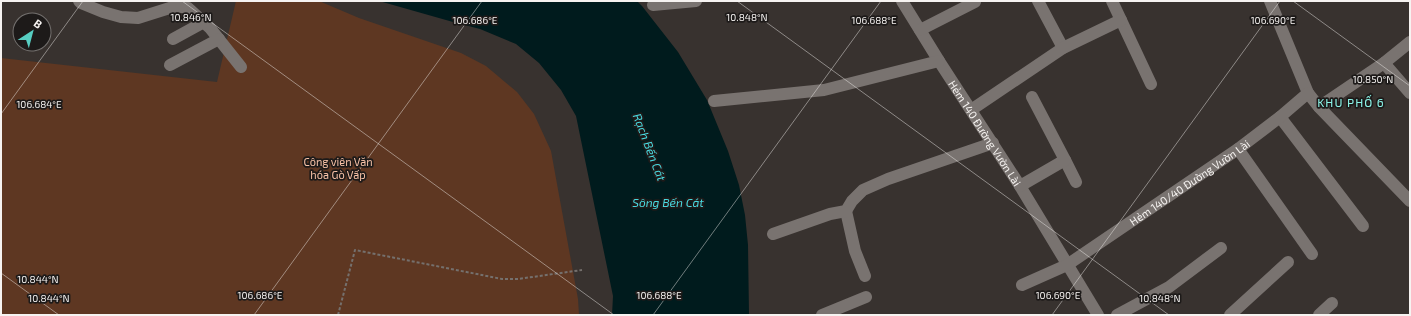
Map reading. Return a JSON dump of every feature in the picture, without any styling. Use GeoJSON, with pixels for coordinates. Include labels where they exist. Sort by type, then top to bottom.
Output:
{"type":"FeatureCollection","features":[{"type":"Feature","properties":{"kind":"street"},"geometry":{"type":"LineString","coordinates":[[79,1],[103,12],[138,18],[176,6],[188,8],[204,22],[241,67]]}},
{"type":"Feature","properties":{"kind":"street"},"geometry":{"type":"LineString","coordinates":[[653,5],[696,1]]}},
{"type":"Feature","properties":{"kind":"street","name":"Hẻm 140 Đường Vườn Lài"},"geometry":{"type":"LineString","coordinates":[[902,1],[938,61],[1020,186],[1098,315]]}},
{"type":"Feature","properties":{"kind":"street"},"geometry":{"type":"LineString","coordinates":[[1038,1],[1063,48]]}},
{"type":"Feature","properties":{"kind":"street"},"geometry":{"type":"LineString","coordinates":[[1112,1],[1151,84]]}},
{"type":"Feature","properties":{"kind":"street"},"geometry":{"type":"LineString","coordinates":[[1270,1],[1308,93],[1319,107],[1410,201]]}},
{"type":"Feature","properties":{"kind":"street"},"geometry":{"type":"LineString","coordinates":[[920,30],[975,2]]}},
{"type":"Feature","properties":{"kind":"street"},"geometry":{"type":"LineString","coordinates":[[971,110],[1063,48],[1121,20]]}},
{"type":"Feature","properties":{"kind":"street"},"geometry":{"type":"LineString","coordinates":[[173,39],[204,22]]}},
{"type":"Feature","properties":{"kind":"street"},"geometry":{"type":"LineString","coordinates":[[170,65],[219,40]]}},
{"type":"Feature","properties":{"kind":"street"},"geometry":{"type":"LineString","coordinates":[[1319,107],[1384,63],[1410,42]]}},
{"type":"Feature","properties":{"kind":"street"},"geometry":{"type":"LineString","coordinates":[[714,101],[824,90],[938,61]]}},
{"type":"Feature","properties":{"kind":"street"},"geometry":{"type":"LineString","coordinates":[[1384,63],[1410,93]]}},
{"type":"Feature","properties":{"kind":"street","name":"Hẻm 140/40 Đường Vườn Lài"},"geometry":{"type":"LineString","coordinates":[[1022,286],[1067,265],[1238,149],[1280,117],[1308,93]]}},
{"type":"Feature","properties":{"kind":"street"},"geometry":{"type":"LineString","coordinates":[[1032,97],[1076,182]]}},
{"type":"Feature","properties":{"kind":"street"},"geometry":{"type":"LineString","coordinates":[[1280,117],[1363,226]]}},
{"type":"Feature","properties":{"kind":"street"},"geometry":{"type":"LineString","coordinates":[[773,234],[830,214],[846,211],[860,192],[888,179],[993,143]]}},
{"type":"Feature","properties":{"kind":"street"},"geometry":{"type":"LineString","coordinates":[[1238,149],[1312,254]]}},
{"type":"Feature","properties":{"kind":"street"},"geometry":{"type":"LineString","coordinates":[[1020,186],[1065,160]]}},
{"type":"Feature","properties":{"kind":"street"},"geometry":{"type":"LineString","coordinates":[[846,211],[855,251],[865,276]]}},
{"type":"Feature","properties":{"kind":"street"},"geometry":{"type":"LineString","coordinates":[[1117,315],[1169,287],[1221,248]]}},
{"type":"Feature","properties":{"kind":"street"},"geometry":{"type":"LineString","coordinates":[[1230,315],[1288,262]]}},
{"type":"Feature","properties":{"kind":"street"},"geometry":{"type":"LineString","coordinates":[[822,315],[866,297]]}},
{"type":"Feature","properties":{"kind":"street"},"geometry":{"type":"LineString","coordinates":[[1319,315],[1332,303]]}},
{"type":"Feature","properties":{"kind":"path"},"geometry":{"type":"LineString","coordinates":[[338,315],[355,250],[502,279],[518,279],[582,270]]}},
{"type":"Feature","properties":{"kind":"green space","name":"Công viên Văn hóa Gò Vấp"},"geometry":{"type":"Polygon","coordinates":[[[236,1],[319,1],[359,18],[461,53],[486,66],[517,92],[534,114],[551,151],[578,299],[579,315],[1,315],[1,58],[217,82],[236,1]]]}},
{"type":"Feature","properties":{"kind":"water","name":"Sông Bến Cát"},"geometry":{"type":"Polygon","coordinates":[[[379,1],[637,1],[678,52],[707,100],[728,151],[739,185],[745,215],[748,245],[749,315],[612,315],[613,296],[576,116],[561,90],[539,63],[516,44],[480,29],[379,1]]]}},
{"type":"Feature","properties":{"kind":"district","name":"KHU PHỐ 6"},"geometry":{"type":"Point","coordinates":[1351,102]}},
{"type":"Feature","properties":{"kind":"water label","name":"Rạch Bến Cát"},"geometry":{"type":"Point","coordinates":[650,147]}}]}
